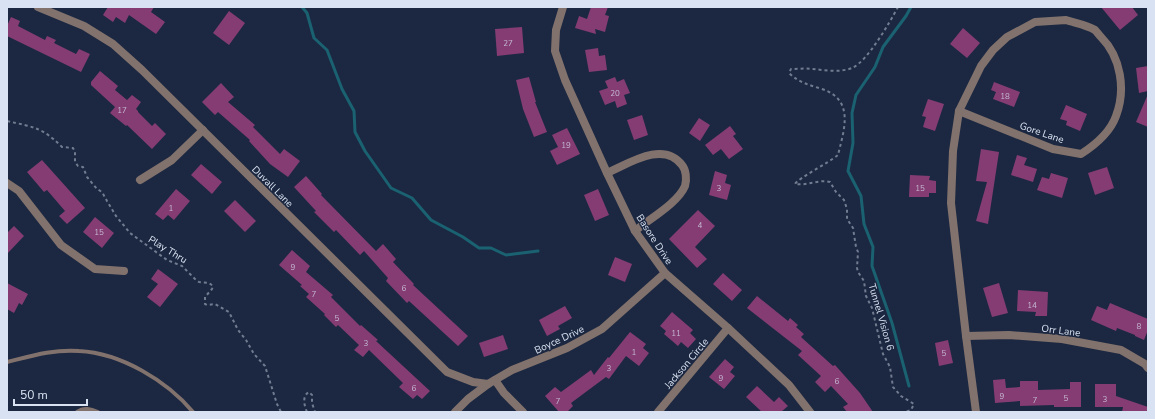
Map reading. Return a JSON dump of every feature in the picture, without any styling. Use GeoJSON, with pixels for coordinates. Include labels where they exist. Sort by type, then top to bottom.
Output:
{"type":"FeatureCollection","features":[{"type":"Feature","properties":{"kind":"street","name":"Duvall Lane"},"geometry":{"type":"LineString","coordinates":[[38,7],[84,26],[113,44],[142,70],[447,372],[473,382],[488,384]]}},
{"type":"Feature","properties":{"kind":"street","name":"Basore Drive"},"geometry":{"type":"LineString","coordinates":[[563,7],[556,30],[555,51],[565,80],[635,231],[665,273],[728,328],[789,385],[810,412]]}},
{"type":"Feature","properties":{"kind":"street","name":"Gore Lane"},"geometry":{"type":"LineString","coordinates":[[959,111],[1053,149],[1081,154],[1095,145],[1107,132],[1116,118],[1120,100],[1120,79],[1115,55],[1095,30],[1066,20],[1035,22],[1007,37],[993,50],[981,66],[959,111],[953,151],[951,203],[976,412]]}},
{"type":"Feature","properties":{"kind":"street"},"geometry":{"type":"LineString","coordinates":[[140,180],[172,160],[203,130]]}},
{"type":"Feature","properties":{"kind":"street"},"geometry":{"type":"LineString","coordinates":[[607,173],[646,156],[661,154],[672,156],[679,161],[684,168],[686,177],[685,185],[680,193],[674,200],[635,231]]}},
{"type":"Feature","properties":{"kind":"street"},"geometry":{"type":"LineString","coordinates":[[7,183],[19,191],[61,245],[95,269],[124,271]]}},
{"type":"Feature","properties":{"kind":"street","name":"Boyce Drive"},"geometry":{"type":"LineString","coordinates":[[455,412],[468,399],[488,384],[512,370],[567,348],[602,328],[665,273]]}},
{"type":"Feature","properties":{"kind":"street","name":"Jackson Circle"},"geometry":{"type":"LineString","coordinates":[[658,412],[728,328]]}},
{"type":"Feature","properties":{"kind":"street","name":"Orr Lane"},"geometry":{"type":"LineString","coordinates":[[966,336],[1009,335],[1062,339],[1121,350],[1145,364],[1148,368]]}},
{"type":"Feature","properties":{"kind":"street"},"geometry":{"type":"LineString","coordinates":[[495,380],[504,394],[523,412]]}},
{"type":"Feature","properties":{"kind":"lane"},"geometry":{"type":"LineString","coordinates":[[7,362],[46,352],[80,351],[107,356],[139,369],[163,383],[193,412]]}},
{"type":"Feature","properties":{"kind":"lane"},"geometry":{"type":"LineString","coordinates":[[77,412],[82,409],[91,409],[98,412]]}},
{"type":"Feature","properties":{"kind":"path","name":"Tunnel Vision 6"},"geometry":{"type":"LineString","coordinates":[[898,7],[888,27],[864,59],[852,68],[832,71],[810,68],[791,69],[789,73],[799,81],[828,91],[836,96],[842,103],[845,112],[844,126],[838,155],[814,172],[798,179],[795,184],[822,181],[830,182],[836,192],[844,200],[847,209],[847,219],[853,228],[858,252],[858,272],[864,281],[866,296],[872,308],[884,354],[890,368],[893,387],[900,396],[914,404],[911,410],[905,412]]}},
{"type":"Feature","properties":{"kind":"path","name":"Play Thru"},"geometry":{"type":"LineString","coordinates":[[7,121],[40,129],[51,136],[62,147],[73,148],[75,152],[75,162],[102,192],[116,216],[130,233],[167,260],[182,266],[194,280],[211,284],[213,286],[204,299],[205,304],[207,306],[215,304],[229,312],[238,330],[254,354],[265,366],[281,412]]}},
{"type":"Feature","properties":{"kind":"path"},"geometry":{"type":"LineString","coordinates":[[307,412],[304,402],[305,395],[309,392],[312,395],[312,403],[315,412]]}},
{"type":"Feature","properties":{"kind":"building"},"geometry":{"type":"Polygon","coordinates":[[[108,7],[154,7],[151,12],[165,22],[156,34],[129,15],[125,23],[116,17],[113,22],[103,15],[108,7]]]}},
{"type":"Feature","properties":{"kind":"building"},"geometry":{"type":"Polygon","coordinates":[[[591,7],[608,7],[605,15],[609,16],[605,32],[595,29],[596,34],[575,28],[579,16],[587,19],[591,7]]]}},
{"type":"Feature","properties":{"kind":"building"},"geometry":{"type":"Polygon","coordinates":[[[1101,7],[1132,7],[1138,15],[1120,30],[1101,7]]]}},
{"type":"Feature","properties":{"kind":"building"},"geometry":{"type":"Polygon","coordinates":[[[229,11],[245,23],[229,45],[213,33],[229,11]]]}},
{"type":"Feature","properties":{"kind":"building"},"geometry":{"type":"Polygon","coordinates":[[[11,17],[20,21],[18,26],[45,40],[47,36],[56,40],[54,43],[76,54],[79,49],[90,54],[81,72],[7,36],[7,26],[11,17]]]}},
{"type":"Feature","properties":{"kind":"building"},"geometry":{"type":"Polygon","coordinates":[[[522,27],[524,53],[497,56],[495,29],[522,27]]]}},
{"type":"Feature","properties":{"kind":"building"},"geometry":{"type":"Polygon","coordinates":[[[963,28],[980,43],[967,58],[950,44],[963,28]]]}},
{"type":"Feature","properties":{"kind":"building"},"geometry":{"type":"Polygon","coordinates":[[[598,48],[599,56],[605,55],[607,70],[589,72],[585,50],[598,48]]]}},
{"type":"Feature","properties":{"kind":"building"},"geometry":{"type":"Polygon","coordinates":[[[1148,66],[1148,91],[1139,93],[1136,68],[1148,66]]]}},
{"type":"Feature","properties":{"kind":"building"},"geometry":{"type":"Polygon","coordinates":[[[100,71],[118,86],[115,90],[127,100],[132,95],[141,102],[136,109],[138,112],[152,126],[155,123],[166,134],[152,149],[127,125],[126,126],[110,113],[115,107],[91,85],[91,82],[100,71]]]}},
{"type":"Feature","properties":{"kind":"building"},"geometry":{"type":"Polygon","coordinates":[[[529,77],[535,102],[547,132],[534,137],[523,109],[516,80],[529,77]]]}},
{"type":"Feature","properties":{"kind":"building"},"geometry":{"type":"Polygon","coordinates":[[[615,77],[617,82],[624,79],[630,93],[624,95],[627,104],[617,108],[615,101],[605,105],[599,91],[608,88],[605,81],[615,77]]]}},
{"type":"Feature","properties":{"kind":"building"},"geometry":{"type":"Polygon","coordinates":[[[994,82],[1020,92],[1014,107],[993,99],[996,92],[991,90],[994,82]]]}},
{"type":"Feature","properties":{"kind":"building"},"geometry":{"type":"Polygon","coordinates":[[[221,83],[234,97],[228,102],[255,125],[253,127],[280,154],[284,149],[300,161],[288,177],[270,164],[249,141],[250,140],[218,112],[215,115],[202,102],[221,83]]]}},
{"type":"Feature","properties":{"kind":"building"},"geometry":{"type":"Polygon","coordinates":[[[1148,94],[1148,127],[1136,122],[1148,94]]]}},
{"type":"Feature","properties":{"kind":"building"},"geometry":{"type":"Polygon","coordinates":[[[928,99],[944,104],[935,131],[923,127],[926,117],[922,116],[928,99]]]}},
{"type":"Feature","properties":{"kind":"building"},"geometry":{"type":"Polygon","coordinates":[[[1066,105],[1087,114],[1080,131],[1066,125],[1067,121],[1060,119],[1066,105]]]}},
{"type":"Feature","properties":{"kind":"building"},"geometry":{"type":"Polygon","coordinates":[[[642,115],[648,135],[634,140],[627,120],[642,115]]]}},
{"type":"Feature","properties":{"kind":"building"},"geometry":{"type":"Polygon","coordinates":[[[699,118],[710,125],[700,141],[689,133],[699,118]]]}},
{"type":"Feature","properties":{"kind":"building"},"geometry":{"type":"Polygon","coordinates":[[[730,126],[736,134],[733,136],[743,149],[729,159],[721,149],[713,155],[705,145],[730,126]]]}},
{"type":"Feature","properties":{"kind":"building"},"geometry":{"type":"Polygon","coordinates":[[[567,128],[580,154],[557,165],[550,151],[558,147],[552,135],[567,128]]]}},
{"type":"Feature","properties":{"kind":"building"},"geometry":{"type":"Polygon","coordinates":[[[981,149],[999,152],[988,224],[976,221],[987,182],[976,181],[981,149]]]}},
{"type":"Feature","properties":{"kind":"building"},"geometry":{"type":"Polygon","coordinates":[[[1017,155],[1027,158],[1024,165],[1037,169],[1033,182],[1011,175],[1017,155]]]}},
{"type":"Feature","properties":{"kind":"building"},"geometry":{"type":"Polygon","coordinates":[[[42,160],[85,208],[67,224],[59,216],[65,211],[47,190],[44,192],[27,172],[42,160]]]}},
{"type":"Feature","properties":{"kind":"building"},"geometry":{"type":"Polygon","coordinates":[[[201,164],[222,182],[212,194],[191,175],[201,164]]]}},
{"type":"Feature","properties":{"kind":"building"},"geometry":{"type":"Polygon","coordinates":[[[1107,167],[1114,188],[1095,195],[1088,173],[1107,167]]]}},
{"type":"Feature","properties":{"kind":"building"},"geometry":{"type":"Polygon","coordinates":[[[715,171],[727,175],[725,183],[731,185],[727,200],[709,195],[715,171]]]}},
{"type":"Feature","properties":{"kind":"building"},"geometry":{"type":"Polygon","coordinates":[[[1051,173],[1068,178],[1062,198],[1037,190],[1042,177],[1049,179],[1051,173]]]}},
{"type":"Feature","properties":{"kind":"building"},"geometry":{"type":"Polygon","coordinates":[[[910,175],[930,176],[929,180],[936,181],[936,193],[929,193],[929,197],[909,197],[910,175]]]}},
{"type":"Feature","properties":{"kind":"building"},"geometry":{"type":"Polygon","coordinates":[[[306,176],[322,194],[321,195],[376,251],[383,244],[396,259],[393,262],[414,284],[413,285],[468,336],[458,346],[409,301],[407,303],[386,281],[388,278],[364,251],[360,255],[336,230],[334,232],[314,212],[316,211],[294,187],[306,176]]]}},
{"type":"Feature","properties":{"kind":"building"},"geometry":{"type":"Polygon","coordinates":[[[176,189],[190,201],[174,220],[168,215],[163,220],[155,214],[176,189]]]}},
{"type":"Feature","properties":{"kind":"building"},"geometry":{"type":"Polygon","coordinates":[[[598,189],[609,215],[595,221],[584,195],[598,189]]]}},
{"type":"Feature","properties":{"kind":"building"},"geometry":{"type":"Polygon","coordinates":[[[235,200],[256,221],[245,232],[224,211],[235,200]]]}},
{"type":"Feature","properties":{"kind":"building"},"geometry":{"type":"Polygon","coordinates":[[[698,210],[715,226],[695,247],[707,259],[697,268],[669,239],[698,210]]]}},
{"type":"Feature","properties":{"kind":"building"},"geometry":{"type":"Polygon","coordinates":[[[95,217],[114,233],[102,248],[83,232],[95,217]]]}},
{"type":"Feature","properties":{"kind":"building"},"geometry":{"type":"Polygon","coordinates":[[[14,226],[24,236],[7,254],[7,233],[14,226]]]}},
{"type":"Feature","properties":{"kind":"building"},"geometry":{"type":"Polygon","coordinates":[[[292,250],[310,266],[306,272],[333,295],[331,297],[360,326],[361,325],[378,340],[376,341],[430,391],[422,399],[417,395],[413,399],[399,387],[403,383],[369,350],[363,357],[354,350],[359,345],[338,325],[336,327],[324,315],[325,314],[306,297],[309,294],[300,286],[302,285],[279,265],[292,250]]]}},
{"type":"Feature","properties":{"kind":"building"},"geometry":{"type":"Polygon","coordinates":[[[615,257],[632,264],[625,282],[608,275],[615,257]]]}},
{"type":"Feature","properties":{"kind":"building"},"geometry":{"type":"Polygon","coordinates":[[[158,269],[178,284],[160,307],[147,297],[158,284],[151,279],[158,269]]]}},
{"type":"Feature","properties":{"kind":"building"},"geometry":{"type":"Polygon","coordinates":[[[723,273],[742,290],[732,301],[713,284],[723,273]]]}},
{"type":"Feature","properties":{"kind":"building"},"geometry":{"type":"Polygon","coordinates":[[[7,283],[28,294],[22,305],[19,303],[14,313],[7,309],[7,283]]]}},
{"type":"Feature","properties":{"kind":"building"},"geometry":{"type":"Polygon","coordinates":[[[999,283],[1008,313],[992,317],[983,288],[999,283]]]}},
{"type":"Feature","properties":{"kind":"building"},"geometry":{"type":"Polygon","coordinates":[[[1018,290],[1048,292],[1047,316],[1035,316],[1036,312],[1017,311],[1018,290]]]}},
{"type":"Feature","properties":{"kind":"building"},"geometry":{"type":"Polygon","coordinates":[[[757,296],[788,321],[790,318],[798,325],[796,327],[804,334],[801,337],[833,366],[835,365],[860,393],[873,412],[847,412],[843,407],[848,404],[831,386],[825,392],[815,382],[821,376],[798,355],[802,351],[747,308],[757,296]]]}},
{"type":"Feature","properties":{"kind":"building"},"geometry":{"type":"Polygon","coordinates":[[[1110,303],[1148,319],[1148,330],[1144,340],[1117,328],[1116,331],[1091,320],[1097,306],[1107,310],[1110,303]]]}},
{"type":"Feature","properties":{"kind":"building"},"geometry":{"type":"Polygon","coordinates":[[[565,306],[572,318],[558,326],[560,329],[547,336],[539,320],[565,306]]]}},
{"type":"Feature","properties":{"kind":"building"},"geometry":{"type":"Polygon","coordinates":[[[672,312],[693,330],[690,333],[696,339],[688,348],[681,342],[678,346],[664,334],[666,331],[660,326],[672,312]]]}},
{"type":"Feature","properties":{"kind":"building"},"geometry":{"type":"Polygon","coordinates":[[[630,332],[646,344],[643,348],[649,353],[639,366],[626,356],[609,379],[606,377],[571,403],[573,406],[567,412],[559,412],[545,396],[555,387],[561,392],[591,370],[594,375],[630,332]]]}},
{"type":"Feature","properties":{"kind":"building"},"geometry":{"type":"Polygon","coordinates":[[[503,335],[508,349],[484,357],[479,343],[503,335]]]}},
{"type":"Feature","properties":{"kind":"building"},"geometry":{"type":"Polygon","coordinates":[[[948,340],[953,363],[939,366],[935,343],[948,340]]]}},
{"type":"Feature","properties":{"kind":"building"},"geometry":{"type":"Polygon","coordinates":[[[725,359],[734,367],[730,372],[735,376],[724,389],[709,377],[725,359]]]}},
{"type":"Feature","properties":{"kind":"building"},"geometry":{"type":"Polygon","coordinates":[[[1005,379],[1006,388],[1020,387],[1020,381],[1038,381],[1038,390],[1070,389],[1070,382],[1081,382],[1081,407],[1054,407],[1054,405],[1020,406],[1020,401],[995,403],[993,380],[1005,379]]]}},
{"type":"Feature","properties":{"kind":"building"},"geometry":{"type":"Polygon","coordinates":[[[1095,384],[1116,384],[1116,396],[1148,407],[1148,412],[1122,412],[1123,407],[1095,407],[1095,384]]]}},
{"type":"Feature","properties":{"kind":"building"},"geometry":{"type":"Polygon","coordinates":[[[757,386],[774,402],[779,397],[788,406],[781,412],[762,412],[746,397],[757,386]]]}},
{"type":"Feature","properties":{"kind":"waterway"},"geometry":{"type":"LineString","coordinates":[[302,7],[307,13],[314,38],[327,50],[342,89],[354,111],[355,132],[365,151],[391,188],[412,198],[431,220],[463,237],[479,248],[491,248],[506,255],[538,251]]}},
{"type":"Feature","properties":{"kind":"waterway"},"geometry":{"type":"LineString","coordinates":[[909,386],[892,323],[872,266],[873,247],[864,224],[861,196],[848,171],[853,143],[852,113],[856,95],[875,67],[883,47],[911,7]]}}]}
